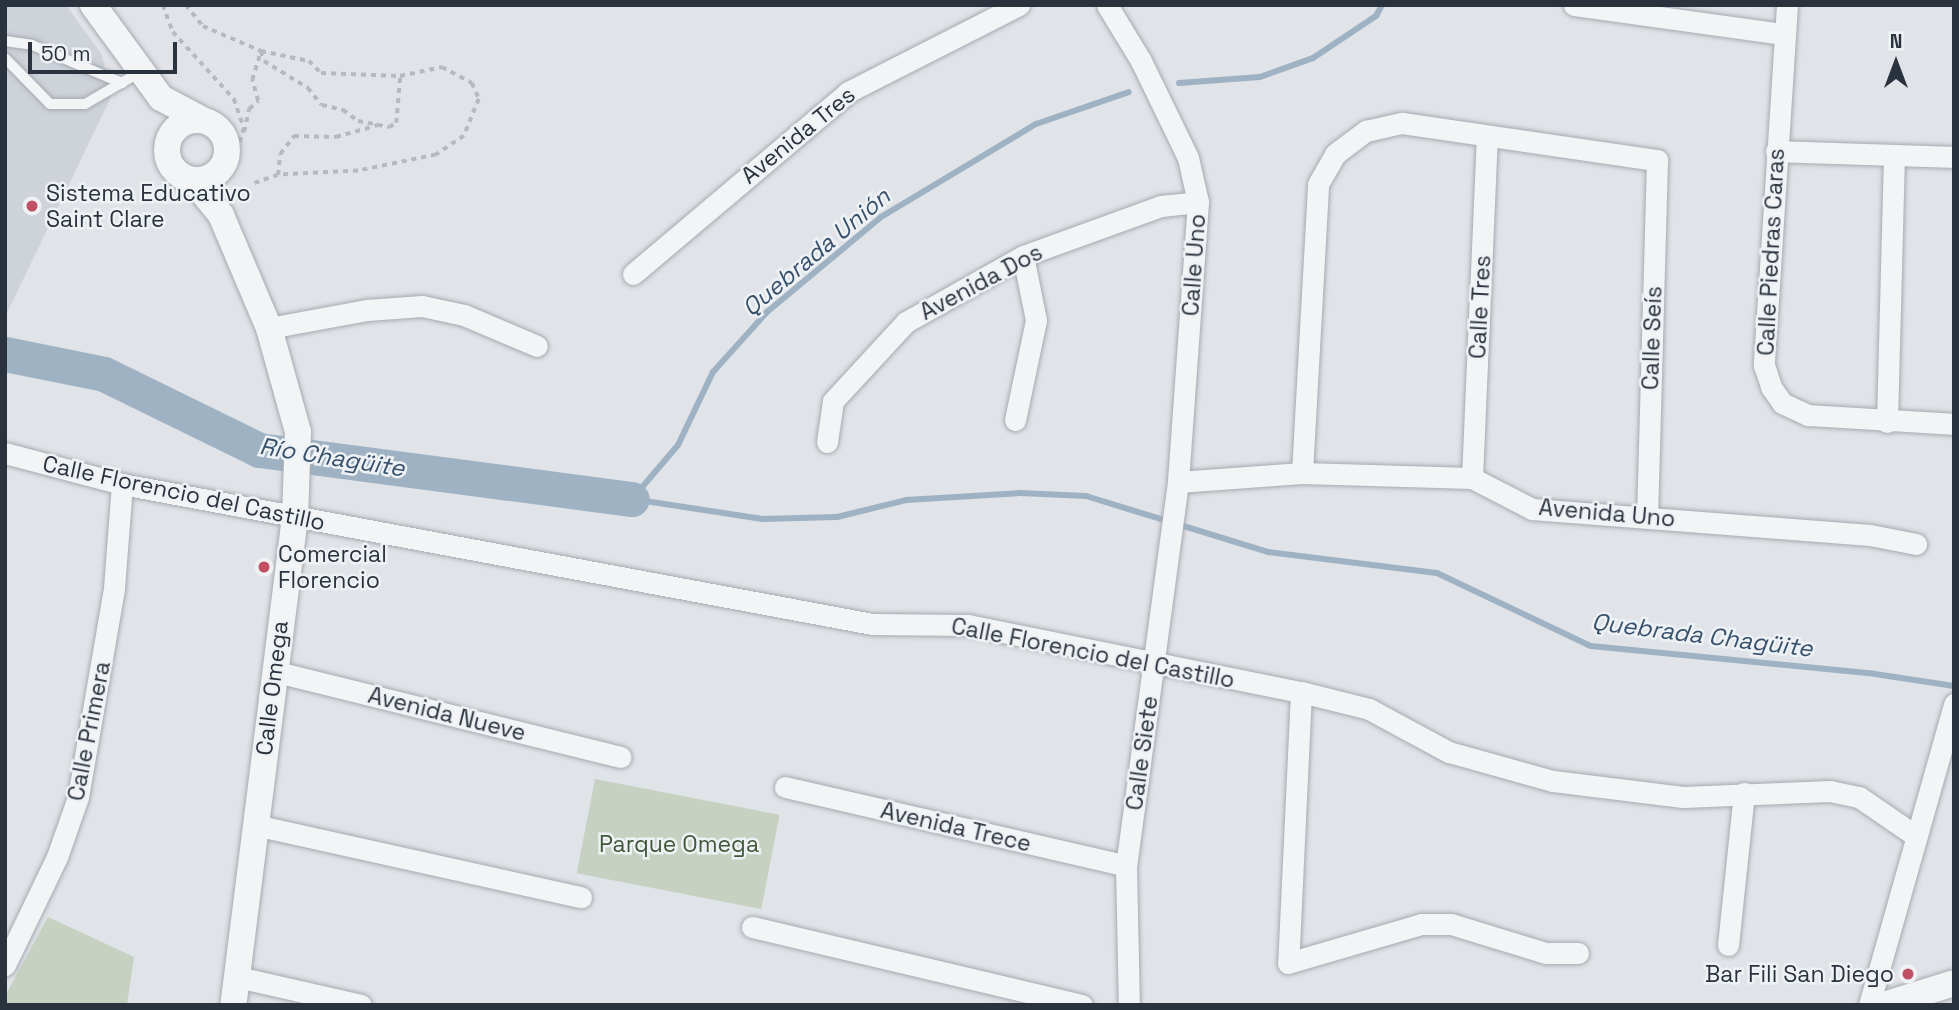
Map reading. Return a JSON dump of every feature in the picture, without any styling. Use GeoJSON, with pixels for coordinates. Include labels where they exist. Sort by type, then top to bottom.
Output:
{"type":"FeatureCollection","features":[{"type":"Feature","properties":{"kind":"street"},"geometry":{"type":"LineString","coordinates":[[93,5],[131,77],[161,98],[201,119],[219,129],[225,138],[230,161],[214,175],[193,180],[173,169],[166,148],[169,137],[182,122],[201,119]]}},
{"type":"Feature","properties":{"kind":"street","name":"Avenida Tres"},"geometry":{"type":"LineString","coordinates":[[633,274],[848,92],[1019,5]]}},
{"type":"Feature","properties":{"kind":"street","name":"Calle Uno"},"geometry":{"type":"LineString","coordinates":[[1107,5],[1141,61],[1188,158],[1198,202],[1176,493]]}},
{"type":"Feature","properties":{"kind":"street"},"geometry":{"type":"LineString","coordinates":[[1574,5],[1784,34]]}},
{"type":"Feature","properties":{"kind":"street","name":"Calle Piedras Caras"},"geometry":{"type":"LineString","coordinates":[[1787,5],[1764,365],[1771,387],[1782,403],[1808,415],[1887,422],[1954,424]]}},
{"type":"Feature","properties":{"kind":"street"},"geometry":{"type":"LineString","coordinates":[[161,98],[169,137]]}},
{"type":"Feature","properties":{"kind":"street"},"geometry":{"type":"LineString","coordinates":[[1302,473],[1318,184],[1335,154],[1366,131],[1402,123],[1487,136]]}},
{"type":"Feature","properties":{"kind":"street","name":"Calle Seís"},"geometry":{"type":"LineString","coordinates":[[1487,136],[1657,160],[1647,516]]}},
{"type":"Feature","properties":{"kind":"street","name":"Calle Tres"},"geometry":{"type":"LineString","coordinates":[[1472,478],[1487,136]]}},
{"type":"Feature","properties":{"kind":"street"},"geometry":{"type":"LineString","coordinates":[[1776,151],[1954,157]]}},
{"type":"Feature","properties":{"kind":"street"},"geometry":{"type":"LineString","coordinates":[[1887,422],[1895,155]]}},
{"type":"Feature","properties":{"kind":"street","name":"Calle Omega"},"geometry":{"type":"LineString","coordinates":[[221,215],[230,161]]}},
{"type":"Feature","properties":{"kind":"street","name":"Calle Omega"},"geometry":{"type":"LineString","coordinates":[[193,180],[221,215],[269,328],[298,432],[295,517],[273,671],[233,1005]]}},
{"type":"Feature","properties":{"kind":"street","name":"Avenida Dos"},"geometry":{"type":"LineString","coordinates":[[827,442],[833,401],[905,322],[1023,256],[1161,206],[1198,202]]}},
{"type":"Feature","properties":{"kind":"street"},"geometry":{"type":"LineString","coordinates":[[1015,420],[1036,320],[1023,256]]}},
{"type":"Feature","properties":{"kind":"street"},"geometry":{"type":"LineString","coordinates":[[269,328],[367,310],[422,306],[464,315],[537,346]]}},
{"type":"Feature","properties":{"kind":"street","name":"Calle Florencio del Castillo"},"geometry":{"type":"LineString","coordinates":[[5,453],[122,484],[873,624],[968,625],[1154,666],[1301,692],[1369,709],[1449,752],[1553,781],[1683,797],[1830,791],[1859,797],[1913,834]]}},
{"type":"Feature","properties":{"kind":"street","name":"Avenida Uno"},"geometry":{"type":"LineString","coordinates":[[1176,493],[1302,473],[1472,478],[1532,509],[1647,516],[1870,536],[1916,544]]}},
{"type":"Feature","properties":{"kind":"street","name":"Calle Primera"},"geometry":{"type":"LineString","coordinates":[[5,965],[57,857],[78,797],[114,588],[122,484]]}},
{"type":"Feature","properties":{"kind":"street","name":"Calle Siete"},"geometry":{"type":"LineString","coordinates":[[1129,1005],[1126,866],[1176,493]]}},
{"type":"Feature","properties":{"kind":"street","name":"Avenida Nueve"},"geometry":{"type":"LineString","coordinates":[[273,671],[621,757]]}},
{"type":"Feature","properties":{"kind":"street"},"geometry":{"type":"LineString","coordinates":[[1301,692],[1288,963],[1421,924],[1451,924],[1546,953],[1578,953]]}},
{"type":"Feature","properties":{"kind":"street"},"geometry":{"type":"LineString","coordinates":[[1869,1005],[1913,834],[1954,705]]}},
{"type":"Feature","properties":{"kind":"street","name":"Avenida Trece"},"geometry":{"type":"LineString","coordinates":[[785,787],[1126,866]]}},
{"type":"Feature","properties":{"kind":"street"},"geometry":{"type":"LineString","coordinates":[[1728,945],[1744,793]]}},
{"type":"Feature","properties":{"kind":"street"},"geometry":{"type":"LineString","coordinates":[[256,825],[581,897]]}},
{"type":"Feature","properties":{"kind":"street"},"geometry":{"type":"LineString","coordinates":[[752,927],[1082,1005]]}},
{"type":"Feature","properties":{"kind":"street"},"geometry":{"type":"LineString","coordinates":[[238,977],[361,1005]]}},
{"type":"Feature","properties":{"kind":"street"},"geometry":{"type":"LineString","coordinates":[[1884,1005],[1954,983]]}},
{"type":"Feature","properties":{"kind":"lane"},"geometry":{"type":"LineString","coordinates":[[5,41],[32,45],[131,77]]}},
{"type":"Feature","properties":{"kind":"lane"},"geometry":{"type":"LineString","coordinates":[[5,58],[50,104],[85,104],[131,77]]}},
{"type":"Feature","properties":{"kind":"path"},"geometry":{"type":"LineString","coordinates":[[163,5],[173,32],[234,99],[244,132]]}},
{"type":"Feature","properties":{"kind":"path"},"geometry":{"type":"LineString","coordinates":[[186,5],[203,26],[261,51],[309,61],[321,73],[400,76],[442,67],[472,83],[479,99],[464,136],[436,155],[358,171],[278,175],[251,185]]}},
{"type":"Feature","properties":{"kind":"path"},"geometry":{"type":"LineString","coordinates":[[230,161],[244,132],[249,109],[258,101],[253,80],[261,51]]}},
{"type":"Feature","properties":{"kind":"path"},"geometry":{"type":"LineString","coordinates":[[261,51],[264,61],[308,88],[323,105],[343,110],[358,121],[396,123],[400,76]]}},
{"type":"Feature","properties":{"kind":"path"},"geometry":{"type":"LineString","coordinates":[[278,175],[280,154],[294,136],[336,137],[382,124]]}},
{"type":"Feature","properties":{"kind":"shaded area","name":"Sistema Educativo Saint Clare"},"geometry":{"type":"Polygon","coordinates":[[[5,5],[66,5],[102,55],[112,95],[5,317],[5,5]]]}},
{"type":"Feature","properties":{"kind":"green space","name":"Parque Omega"},"geometry":{"type":"Polygon","coordinates":[[[595,779],[780,815],[761,909],[577,873],[595,779]]]}},
{"type":"Feature","properties":{"kind":"green space"},"geometry":{"type":"Polygon","coordinates":[[[48,917],[134,957],[127,1005],[5,1005],[5,996],[48,917]]]}},
{"type":"Feature","properties":{"kind":"waterway","name":"Quebrada Unión"},"geometry":{"type":"LineString","coordinates":[[1179,83],[1260,77],[1313,58],[1376,16],[1382,5]]}},
{"type":"Feature","properties":{"kind":"waterway","name":"Quebrada Unión"},"geometry":{"type":"LineString","coordinates":[[632,499],[678,445],[713,372],[767,312],[881,217],[1036,124],[1129,92]]}},
{"type":"Feature","properties":{"kind":"waterway","name":"Río Chagüite"},"geometry":{"type":"LineString","coordinates":[[5,354],[104,374],[259,450],[632,499]]}},
{"type":"Feature","properties":{"kind":"waterway","name":"Quebrada Chagüite"},"geometry":{"type":"LineString","coordinates":[[632,499],[762,519],[837,517],[906,500],[1020,493],[1086,496],[1268,552],[1437,573],[1591,646],[1875,674],[1954,686]]}},
{"type":"Feature","properties":{"kind":"place","name":"Sistema Educativo Saint Clare"},"geometry":{"type":"Point","coordinates":[32,206]}},
{"type":"Feature","properties":{"kind":"place","name":"Comercial Florencio"},"geometry":{"type":"Point","coordinates":[264,567]}},
{"type":"Feature","properties":{"kind":"place","name":"Bar Fili San Diego"},"geometry":{"type":"Point","coordinates":[1908,974]}}]}
